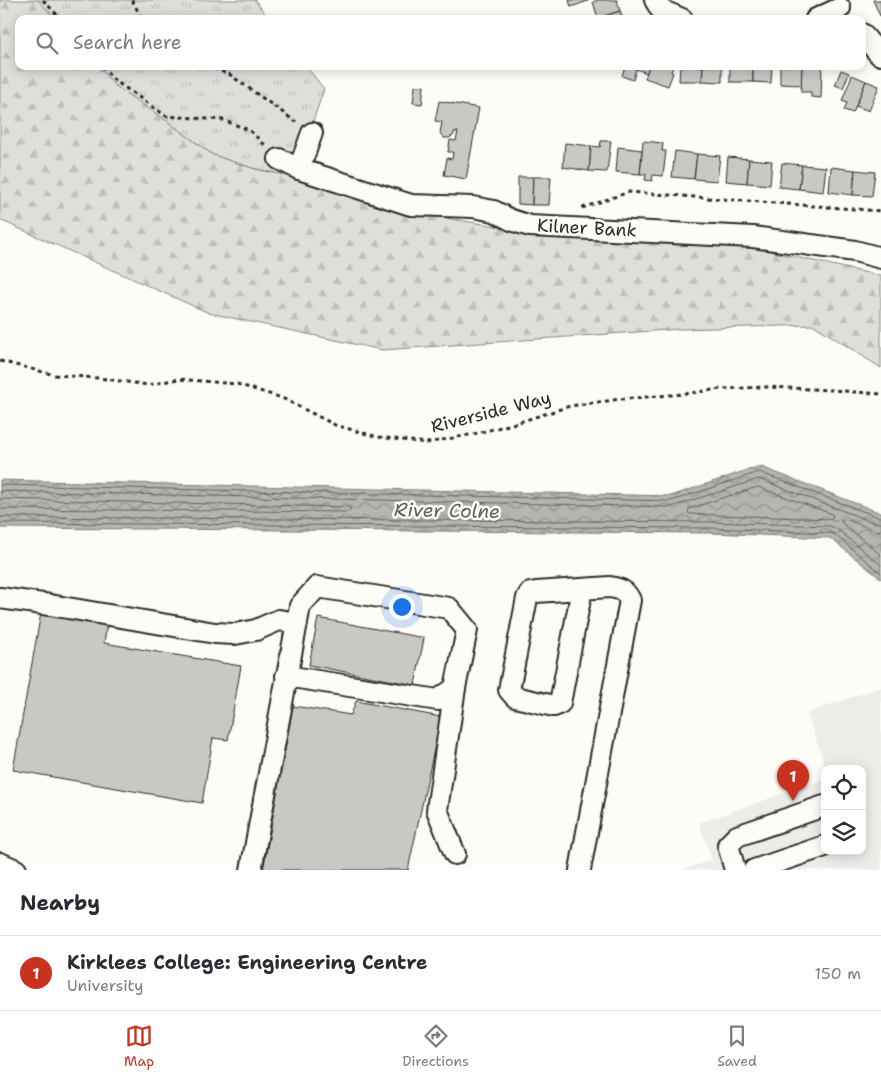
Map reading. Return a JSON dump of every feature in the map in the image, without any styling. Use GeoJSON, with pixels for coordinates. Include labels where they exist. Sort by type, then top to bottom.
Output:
{"type":"FeatureCollection","features":[{"type":"Feature","properties":{"kind":"street"},"geometry":{"type":"LineString","coordinates":[[655,0],[661,10],[673,15]]}},
{"type":"Feature","properties":{"kind":"street"},"geometry":{"type":"LineString","coordinates":[[827,15],[843,9]]}},
{"type":"Feature","properties":{"kind":"street"},"geometry":{"type":"LineString","coordinates":[[866,39],[881,54]]}},
{"type":"Feature","properties":{"kind":"street"},"geometry":{"type":"LineString","coordinates":[[299,169],[312,133]]}},
{"type":"Feature","properties":{"kind":"street","name":"Kilner Bank"},"geometry":{"type":"LineString","coordinates":[[279,159],[299,169],[411,205],[473,207],[494,211],[511,220],[530,226],[753,238],[855,251],[881,258]]}},
{"type":"Feature","properties":{"kind":"street"},"geometry":{"type":"LineString","coordinates":[[251,870],[300,606],[317,586],[449,608],[466,630],[436,810],[455,854]]}},
{"type":"Feature","properties":{"kind":"street"},"geometry":{"type":"LineString","coordinates":[[580,870],[630,600],[626,593],[618,588],[610,587],[582,589],[530,594],[527,598],[509,690],[515,697],[554,706],[560,703],[582,589]]}},
{"type":"Feature","properties":{"kind":"street"},"geometry":{"type":"LineString","coordinates":[[0,598],[215,633],[235,634],[256,630],[279,620],[297,623]]}},
{"type":"Feature","properties":{"kind":"street"},"geometry":{"type":"LineString","coordinates":[[286,676],[438,700],[455,688]]}},
{"type":"Feature","properties":{"kind":"street"},"geometry":{"type":"LineString","coordinates":[[735,870],[728,845],[737,836],[821,807]]}},
{"type":"Feature","properties":{"kind":"street"},"geometry":{"type":"LineString","coordinates":[[754,870],[821,847]]}},
{"type":"Feature","properties":{"kind":"street"},"geometry":{"type":"LineString","coordinates":[[0,863],[16,870]]}},
{"type":"Feature","properties":{"kind":"path"},"geometry":{"type":"LineString","coordinates":[[43,0],[57,15]]}},
{"type":"Feature","properties":{"kind":"path"},"geometry":{"type":"LineString","coordinates":[[132,0],[140,15]]}},
{"type":"Feature","properties":{"kind":"path"},"geometry":{"type":"LineString","coordinates":[[105,70],[114,80],[166,116],[223,120],[249,130],[279,159]]}},
{"type":"Feature","properties":{"kind":"path"},"geometry":{"type":"LineString","coordinates":[[218,70],[229,74],[312,133]]}},
{"type":"Feature","properties":{"kind":"path"},"geometry":{"type":"LineString","coordinates":[[628,192],[881,211]]}},
{"type":"Feature","properties":{"kind":"path","name":"Riverside Way"},"geometry":{"type":"LineString","coordinates":[[0,361],[55,375],[99,378],[148,385],[178,380],[237,384],[282,398],[336,425],[378,437],[427,443],[474,434],[570,406],[620,399],[720,389],[767,387],[881,394]]}},
{"type":"Feature","properties":{"kind":"shaded area"},"geometry":{"type":"Polygon","coordinates":[[[881,687],[881,870],[682,870],[712,860],[699,823],[821,780],[821,855],[866,855],[866,765],[825,765],[807,713],[881,687]]]}},
{"type":"Feature","properties":{"kind":"green space"},"geometry":{"type":"Polygon","coordinates":[[[0,0],[38,0],[52,15],[15,15],[15,70],[101,70],[114,85],[213,155],[255,169],[294,177],[409,212],[533,232],[756,248],[881,276],[881,368],[814,325],[680,329],[382,350],[209,313],[0,220],[0,0]]]}},
{"type":"Feature","properties":{"kind":"green space"},"geometry":{"type":"Polygon","coordinates":[[[38,0],[255,0],[266,15],[52,15],[38,0]]]}},
{"type":"Feature","properties":{"kind":"green space"},"geometry":{"type":"Polygon","coordinates":[[[101,70],[309,70],[324,89],[294,177],[255,169],[213,155],[114,85],[101,70]]]}},
{"type":"Feature","properties":{"kind":"water","name":"River Colne"},"geometry":{"type":"Polygon","coordinates":[[[759,466],[881,513],[881,579],[830,538],[711,533],[0,528],[0,480],[671,496],[759,466]]]}},
{"type":"Feature","properties":{"kind":"building"},"geometry":{"type":"Polygon","coordinates":[[[569,0],[588,0],[588,1],[571,7],[569,0]]]}},
{"type":"Feature","properties":{"kind":"building"},"geometry":{"type":"Polygon","coordinates":[[[598,0],[617,0],[620,11],[607,15],[597,15],[593,2],[598,0]]]}},
{"type":"Feature","properties":{"kind":"building"},"geometry":{"type":"Polygon","coordinates":[[[873,0],[881,0],[880,16],[873,0]]]}},
{"type":"Feature","properties":{"kind":"building"},"geometry":{"type":"Polygon","coordinates":[[[620,11],[622,15],[607,15],[620,11]]]}},
{"type":"Feature","properties":{"kind":"building"},"geometry":{"type":"Polygon","coordinates":[[[624,70],[636,70],[633,80],[622,76],[624,70]]]}},
{"type":"Feature","properties":{"kind":"building"},"geometry":{"type":"Polygon","coordinates":[[[648,70],[672,70],[673,73],[668,86],[645,78],[648,70]]]}},
{"type":"Feature","properties":{"kind":"building"},"geometry":{"type":"Polygon","coordinates":[[[680,70],[703,70],[702,81],[679,81],[680,70]]]}},
{"type":"Feature","properties":{"kind":"building"},"geometry":{"type":"Polygon","coordinates":[[[703,70],[722,70],[722,82],[702,81],[703,70]]]}},
{"type":"Feature","properties":{"kind":"building"},"geometry":{"type":"Polygon","coordinates":[[[730,70],[753,70],[753,82],[730,82],[730,70]]]}},
{"type":"Feature","properties":{"kind":"building"},"geometry":{"type":"Polygon","coordinates":[[[753,70],[772,70],[771,83],[753,82],[753,70]]]}},
{"type":"Feature","properties":{"kind":"building"},"geometry":{"type":"Polygon","coordinates":[[[780,70],[802,70],[802,85],[780,84],[780,70]]]}},
{"type":"Feature","properties":{"kind":"building"},"geometry":{"type":"Polygon","coordinates":[[[802,70],[822,70],[821,98],[811,97],[811,92],[801,92],[802,70]]]}},
{"type":"Feature","properties":{"kind":"building"},"geometry":{"type":"Polygon","coordinates":[[[841,70],[849,73],[843,88],[835,85],[841,70]]]}},
{"type":"Feature","properties":{"kind":"building"},"geometry":{"type":"Polygon","coordinates":[[[852,75],[866,81],[853,113],[844,110],[847,103],[842,101],[852,75]]]}},
{"type":"Feature","properties":{"kind":"building"},"geometry":{"type":"Polygon","coordinates":[[[866,81],[879,86],[869,111],[856,106],[866,81]]]}},
{"type":"Feature","properties":{"kind":"building"},"geometry":{"type":"Polygon","coordinates":[[[415,86],[424,86],[422,104],[413,103],[415,86]]]}},
{"type":"Feature","properties":{"kind":"building"},"geometry":{"type":"Polygon","coordinates":[[[439,101],[479,108],[466,179],[444,175],[447,158],[452,159],[453,152],[448,152],[450,140],[456,141],[458,132],[454,132],[454,135],[449,138],[444,138],[440,133],[442,122],[435,121],[439,101]]]}},
{"type":"Feature","properties":{"kind":"building"},"geometry":{"type":"Polygon","coordinates":[[[601,141],[611,141],[607,172],[589,171],[591,146],[600,147],[601,141]]]}},
{"type":"Feature","properties":{"kind":"building"},"geometry":{"type":"Polygon","coordinates":[[[643,141],[663,143],[662,151],[666,151],[663,176],[653,175],[652,181],[645,180],[646,174],[640,174],[643,141]]]}},
{"type":"Feature","properties":{"kind":"building"},"geometry":{"type":"Polygon","coordinates":[[[565,143],[591,146],[589,171],[563,167],[565,143]]]}},
{"type":"Feature","properties":{"kind":"building"},"geometry":{"type":"Polygon","coordinates":[[[618,147],[642,150],[640,174],[616,172],[618,147]]]}},
{"type":"Feature","properties":{"kind":"building"},"geometry":{"type":"Polygon","coordinates":[[[675,151],[697,154],[694,179],[672,177],[675,151]]]}},
{"type":"Feature","properties":{"kind":"building"},"geometry":{"type":"Polygon","coordinates":[[[697,154],[720,156],[717,181],[694,179],[697,154]]]}},
{"type":"Feature","properties":{"kind":"building"},"geometry":{"type":"Polygon","coordinates":[[[728,157],[749,159],[747,183],[726,181],[728,157]]]}},
{"type":"Feature","properties":{"kind":"building"},"geometry":{"type":"Polygon","coordinates":[[[749,159],[772,161],[770,185],[747,183],[749,159]]]}},
{"type":"Feature","properties":{"kind":"building"},"geometry":{"type":"Polygon","coordinates":[[[782,163],[802,165],[799,189],[779,187],[782,163]]]}},
{"type":"Feature","properties":{"kind":"building"},"geometry":{"type":"Polygon","coordinates":[[[802,165],[826,167],[823,192],[799,189],[802,165]]]}},
{"type":"Feature","properties":{"kind":"building"},"geometry":{"type":"Polygon","coordinates":[[[831,167],[855,170],[853,195],[829,192],[831,167]]]}},
{"type":"Feature","properties":{"kind":"building"},"geometry":{"type":"Polygon","coordinates":[[[855,170],[875,172],[872,196],[853,195],[855,170]]]}},
{"type":"Feature","properties":{"kind":"building"},"geometry":{"type":"Polygon","coordinates":[[[518,177],[533,177],[532,205],[518,204],[518,177]]]}},
{"type":"Feature","properties":{"kind":"building"},"geometry":{"type":"Polygon","coordinates":[[[533,177],[551,177],[549,205],[532,205],[533,177]]]}},
{"type":"Feature","properties":{"kind":"building"},"geometry":{"type":"Polygon","coordinates":[[[42,607],[108,618],[104,643],[241,666],[228,740],[213,738],[202,803],[13,770],[42,607]]]}},
{"type":"Feature","properties":{"kind":"building"},"geometry":{"type":"Polygon","coordinates":[[[318,618],[424,638],[415,685],[309,665],[318,618]]]}},
{"type":"Feature","properties":{"kind":"building"},"geometry":{"type":"Polygon","coordinates":[[[356,701],[441,717],[408,870],[263,870],[293,706],[351,715],[356,701]]]}},
{"type":"Feature","properties":{"kind":"place","name":"Kirklees College: Engineering Centre"},"geometry":{"type":"Point","coordinates":[793,801]}}]}
